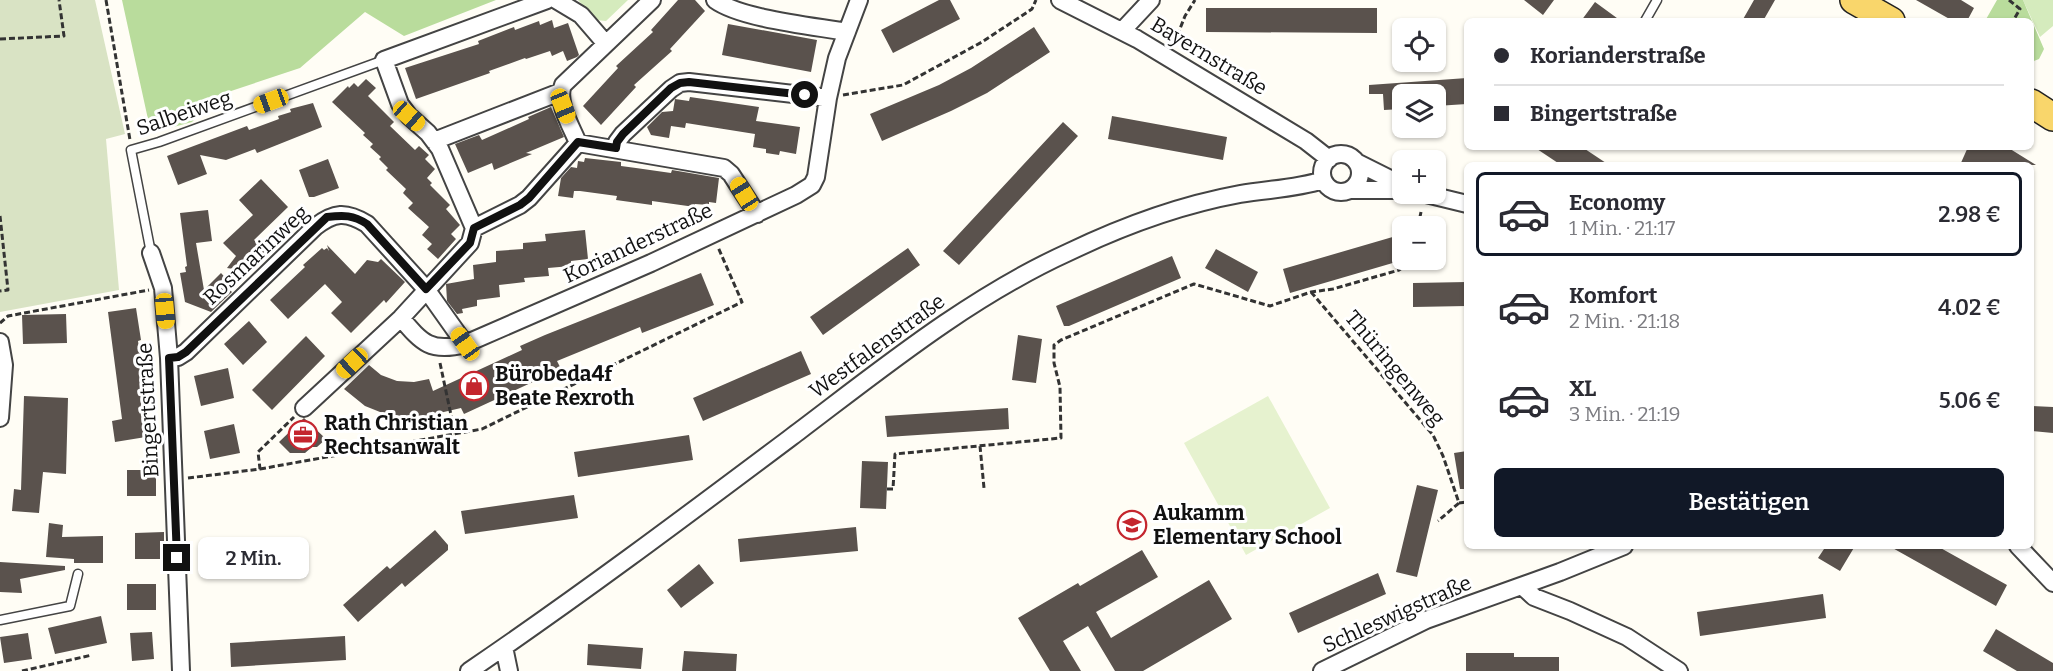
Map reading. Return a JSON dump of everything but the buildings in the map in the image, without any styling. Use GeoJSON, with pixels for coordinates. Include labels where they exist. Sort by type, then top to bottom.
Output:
{"type":"FeatureCollection","features":[{"type":"Feature","properties":{"kind":"main road"},"geometry":{"type":"LineString","coordinates":[[1854,0],[1886,18]]}},
{"type":"Feature","properties":{"kind":"main road"},"geometry":{"type":"LineString","coordinates":[[2034,88],[2053,98]]}},
{"type":"Feature","properties":{"kind":"main road"},"geometry":{"type":"LineString","coordinates":[[2034,106],[2053,117]]}},
{"type":"Feature","properties":{"kind":"street"},"geometry":{"type":"LineString","coordinates":[[304,408],[401,318],[470,243],[474,228],[440,149],[400,104],[384,60],[547,0]]}},
{"type":"Feature","properties":{"kind":"street"},"geometry":{"type":"LineString","coordinates":[[556,0],[581,15],[606,44]]}},
{"type":"Feature","properties":{"kind":"street"},"geometry":{"type":"LineString","coordinates":[[578,142],[563,106],[560,92],[563,84],[652,0]]}},
{"type":"Feature","properties":{"kind":"street"},"geometry":{"type":"LineString","coordinates":[[715,0],[722,5],[752,15],[847,32]]}},
{"type":"Feature","properties":{"kind":"street","name":"Korianderstraße"},"geometry":{"type":"LineString","coordinates":[[436,348],[450,348],[465,344],[522,321],[757,214],[812,184],[816,177],[828,98],[837,58],[859,0]]}},
{"type":"Feature","properties":{"kind":"street","name":"Bayernstraße"},"geometry":{"type":"LineString","coordinates":[[1060,0],[1122,30],[1226,92],[1329,159]]}},
{"type":"Feature","properties":{"kind":"street"},"geometry":{"type":"LineString","coordinates":[[1122,30],[1151,0]]}},
{"type":"Feature","properties":{"kind":"street"},"geometry":{"type":"LineString","coordinates":[[616,148],[623,134],[671,88],[680,83],[689,82],[828,98]]}},
{"type":"Feature","properties":{"kind":"street"},"geometry":{"type":"LineString","coordinates":[[434,141],[560,92]]}},
{"type":"Feature","properties":{"kind":"street"},"geometry":{"type":"LineString","coordinates":[[578,142],[724,168],[731,174],[757,214]]}},
{"type":"Feature","properties":{"kind":"street"},"geometry":{"type":"LineString","coordinates":[[474,228],[520,205],[529,198],[578,142]]}},
{"type":"Feature","properties":{"kind":"street"},"geometry":{"type":"LineString","coordinates":[[1392,180],[1358,164],[1347,155],[1341,154],[1329,159],[1323,169],[1323,180],[1327,186],[1338,192],[1392,190]]}},
{"type":"Feature","properties":{"kind":"street"},"geometry":{"type":"LineString","coordinates":[[1350,190],[1359,181],[1358,164]]}},
{"type":"Feature","properties":{"kind":"street","name":"Westfalenstraße"},"geometry":{"type":"LineString","coordinates":[[470,671],[634,554],[909,348],[987,296],[1031,271],[1104,236],[1149,218],[1240,194],[1311,184],[1323,180]]}},
{"type":"Feature","properties":{"kind":"street"},"geometry":{"type":"LineString","coordinates":[[1446,199],[1464,203]]}},
{"type":"Feature","properties":{"kind":"street","name":"Rosmarinweg"},"geometry":{"type":"LineString","coordinates":[[169,358],[178,357],[186,352],[327,217],[342,215],[356,217],[367,224],[426,289]]}},
{"type":"Feature","properties":{"kind":"street","name":"Bingertstraße"},"geometry":{"type":"LineString","coordinates":[[151,253],[163,288],[169,358],[181,671]]}},
{"type":"Feature","properties":{"kind":"street"},"geometry":{"type":"LineString","coordinates":[[426,289],[465,344]]}},
{"type":"Feature","properties":{"kind":"street"},"geometry":{"type":"LineString","coordinates":[[401,318],[420,339],[436,348]]}},
{"type":"Feature","properties":{"kind":"street"},"geometry":{"type":"LineString","coordinates":[[0,342],[4,365],[0,418]]}},
{"type":"Feature","properties":{"kind":"street","name":"Schleswigstraße"},"geometry":{"type":"LineString","coordinates":[[1322,671],[1426,620],[1616,549]]}},
{"type":"Feature","properties":{"kind":"street"},"geometry":{"type":"LineString","coordinates":[[2021,549],[2053,583]]}},
{"type":"Feature","properties":{"kind":"street"},"geometry":{"type":"LineString","coordinates":[[1522,586],[1534,597],[1570,610],[1627,637],[1679,671]]}},
{"type":"Feature","properties":{"kind":"street"},"geometry":{"type":"LineString","coordinates":[[504,647],[509,671]]}},
{"type":"Feature","properties":{"kind":"lane"},"geometry":{"type":"LineString","coordinates":[[1647,18],[1657,0]]}},
{"type":"Feature","properties":{"kind":"lane","name":"Salbeiweg"},"geometry":{"type":"LineString","coordinates":[[131,150],[159,142],[384,60]]}},
{"type":"Feature","properties":{"kind":"lane","name":"Bingertstraße"},"geometry":{"type":"LineString","coordinates":[[131,150],[151,253]]}},
{"type":"Feature","properties":{"kind":"lane"},"geometry":{"type":"LineString","coordinates":[[0,620],[70,606],[78,574]]}},
{"type":"Feature","properties":{"kind":"path"},"geometry":{"type":"LineString","coordinates":[[0,39],[64,36],[59,0]]}},
{"type":"Feature","properties":{"kind":"path"},"geometry":{"type":"LineString","coordinates":[[106,0],[131,150]]}},
{"type":"Feature","properties":{"kind":"path"},"geometry":{"type":"LineString","coordinates":[[828,98],[903,84],[982,42],[1032,9],[1036,0]]}},
{"type":"Feature","properties":{"kind":"path"},"geometry":{"type":"LineString","coordinates":[[1174,46],[1185,16],[1195,0]]}},
{"type":"Feature","properties":{"kind":"path"},"geometry":{"type":"LineString","coordinates":[[2009,0],[2020,9],[2015,18]]}},
{"type":"Feature","properties":{"kind":"path"},"geometry":{"type":"LineString","coordinates":[[1420,216],[1421,212]]}},
{"type":"Feature","properties":{"kind":"path"},"geometry":{"type":"LineString","coordinates":[[0,216],[8,290],[0,291]]}},
{"type":"Feature","properties":{"kind":"path"},"geometry":{"type":"LineString","coordinates":[[173,480],[260,469],[483,429],[742,302],[712,234]]}},
{"type":"Feature","properties":{"kind":"path"},"geometry":{"type":"LineString","coordinates":[[887,489],[893,489],[895,454],[1061,438],[1060,387],[1054,363],[1054,345],[1061,340],[1194,284],[1270,306],[1311,292],[1333,289],[1399,270]]}},
{"type":"Feature","properties":{"kind":"path"},"geometry":{"type":"LineString","coordinates":[[0,323],[8,316],[163,288]]}},
{"type":"Feature","properties":{"kind":"path","name":"Thüringenweg"},"geometry":{"type":"LineString","coordinates":[[1311,292],[1433,435],[1443,456],[1459,503]]}},
{"type":"Feature","properties":{"kind":"path"},"geometry":{"type":"LineString","coordinates":[[436,348],[455,435]]}},
{"type":"Feature","properties":{"kind":"path"},"geometry":{"type":"LineString","coordinates":[[260,469],[258,452],[304,408]]}},
{"type":"Feature","properties":{"kind":"path"},"geometry":{"type":"LineString","coordinates":[[980,446],[984,488]]}},
{"type":"Feature","properties":{"kind":"path"},"geometry":{"type":"LineString","coordinates":[[1438,521],[1459,503],[1464,502]]}},
{"type":"Feature","properties":{"kind":"path"},"geometry":{"type":"LineString","coordinates":[[22,671],[92,655]]}},
{"type":"Feature","properties":{"kind":"green space"},"geometry":{"type":"Polygon","coordinates":[[[0,0],[95,0],[125,134],[106,139],[119,290],[0,312],[0,0]]]}},
{"type":"Feature","properties":{"kind":"green space"},"geometry":{"type":"Polygon","coordinates":[[[122,0],[496,0],[404,36],[365,12],[300,68],[216,96],[192,122],[151,133],[122,0]]]}},
{"type":"Feature","properties":{"kind":"green space"},"geometry":{"type":"Polygon","coordinates":[[[578,0],[628,0],[606,21],[596,20],[578,0]]]}},
{"type":"Feature","properties":{"kind":"green space"},"geometry":{"type":"Polygon","coordinates":[[[1997,0],[2023,0],[2031,18],[1987,18],[1997,0]]]}},
{"type":"Feature","properties":{"kind":"green space"},"geometry":{"type":"Polygon","coordinates":[[[2023,0],[2053,0],[2053,26],[2040,37],[2034,18],[2031,18],[2023,0]]]}},
{"type":"Feature","properties":{"kind":"green space"},"geometry":{"type":"Polygon","coordinates":[[[2034,26],[2044,49],[2039,59],[2034,61],[2034,26]]]}},
{"type":"Feature","properties":{"kind":"green space"},"geometry":{"type":"Polygon","coordinates":[[[1268,396],[1330,508],[1246,555],[1184,443],[1268,396]]]}},
{"type":"Feature","properties":{"kind":"place","name":"Bürobeda4f Beate Rexroth"},"geometry":{"type":"Point","coordinates":[474,386]}},
{"type":"Feature","properties":{"kind":"place","name":"Rath Christian Rechtsanwalt"},"geometry":{"type":"Point","coordinates":[303,435]}},
{"type":"Feature","properties":{"kind":"place","name":"Aukamm Elementary School"},"geometry":{"type":"Point","coordinates":[1132,525]}},
{"type":"Feature","properties":{"kind":"route"},"geometry":{"type":"LineString","coordinates":[[177,558],[169,358],[178,357],[186,352],[327,217],[342,215],[356,217],[367,224],[426,289],[470,243],[474,228],[520,205],[529,198],[578,142],[616,148],[623,134],[671,88],[680,83],[689,82],[805,95]]}}]}
